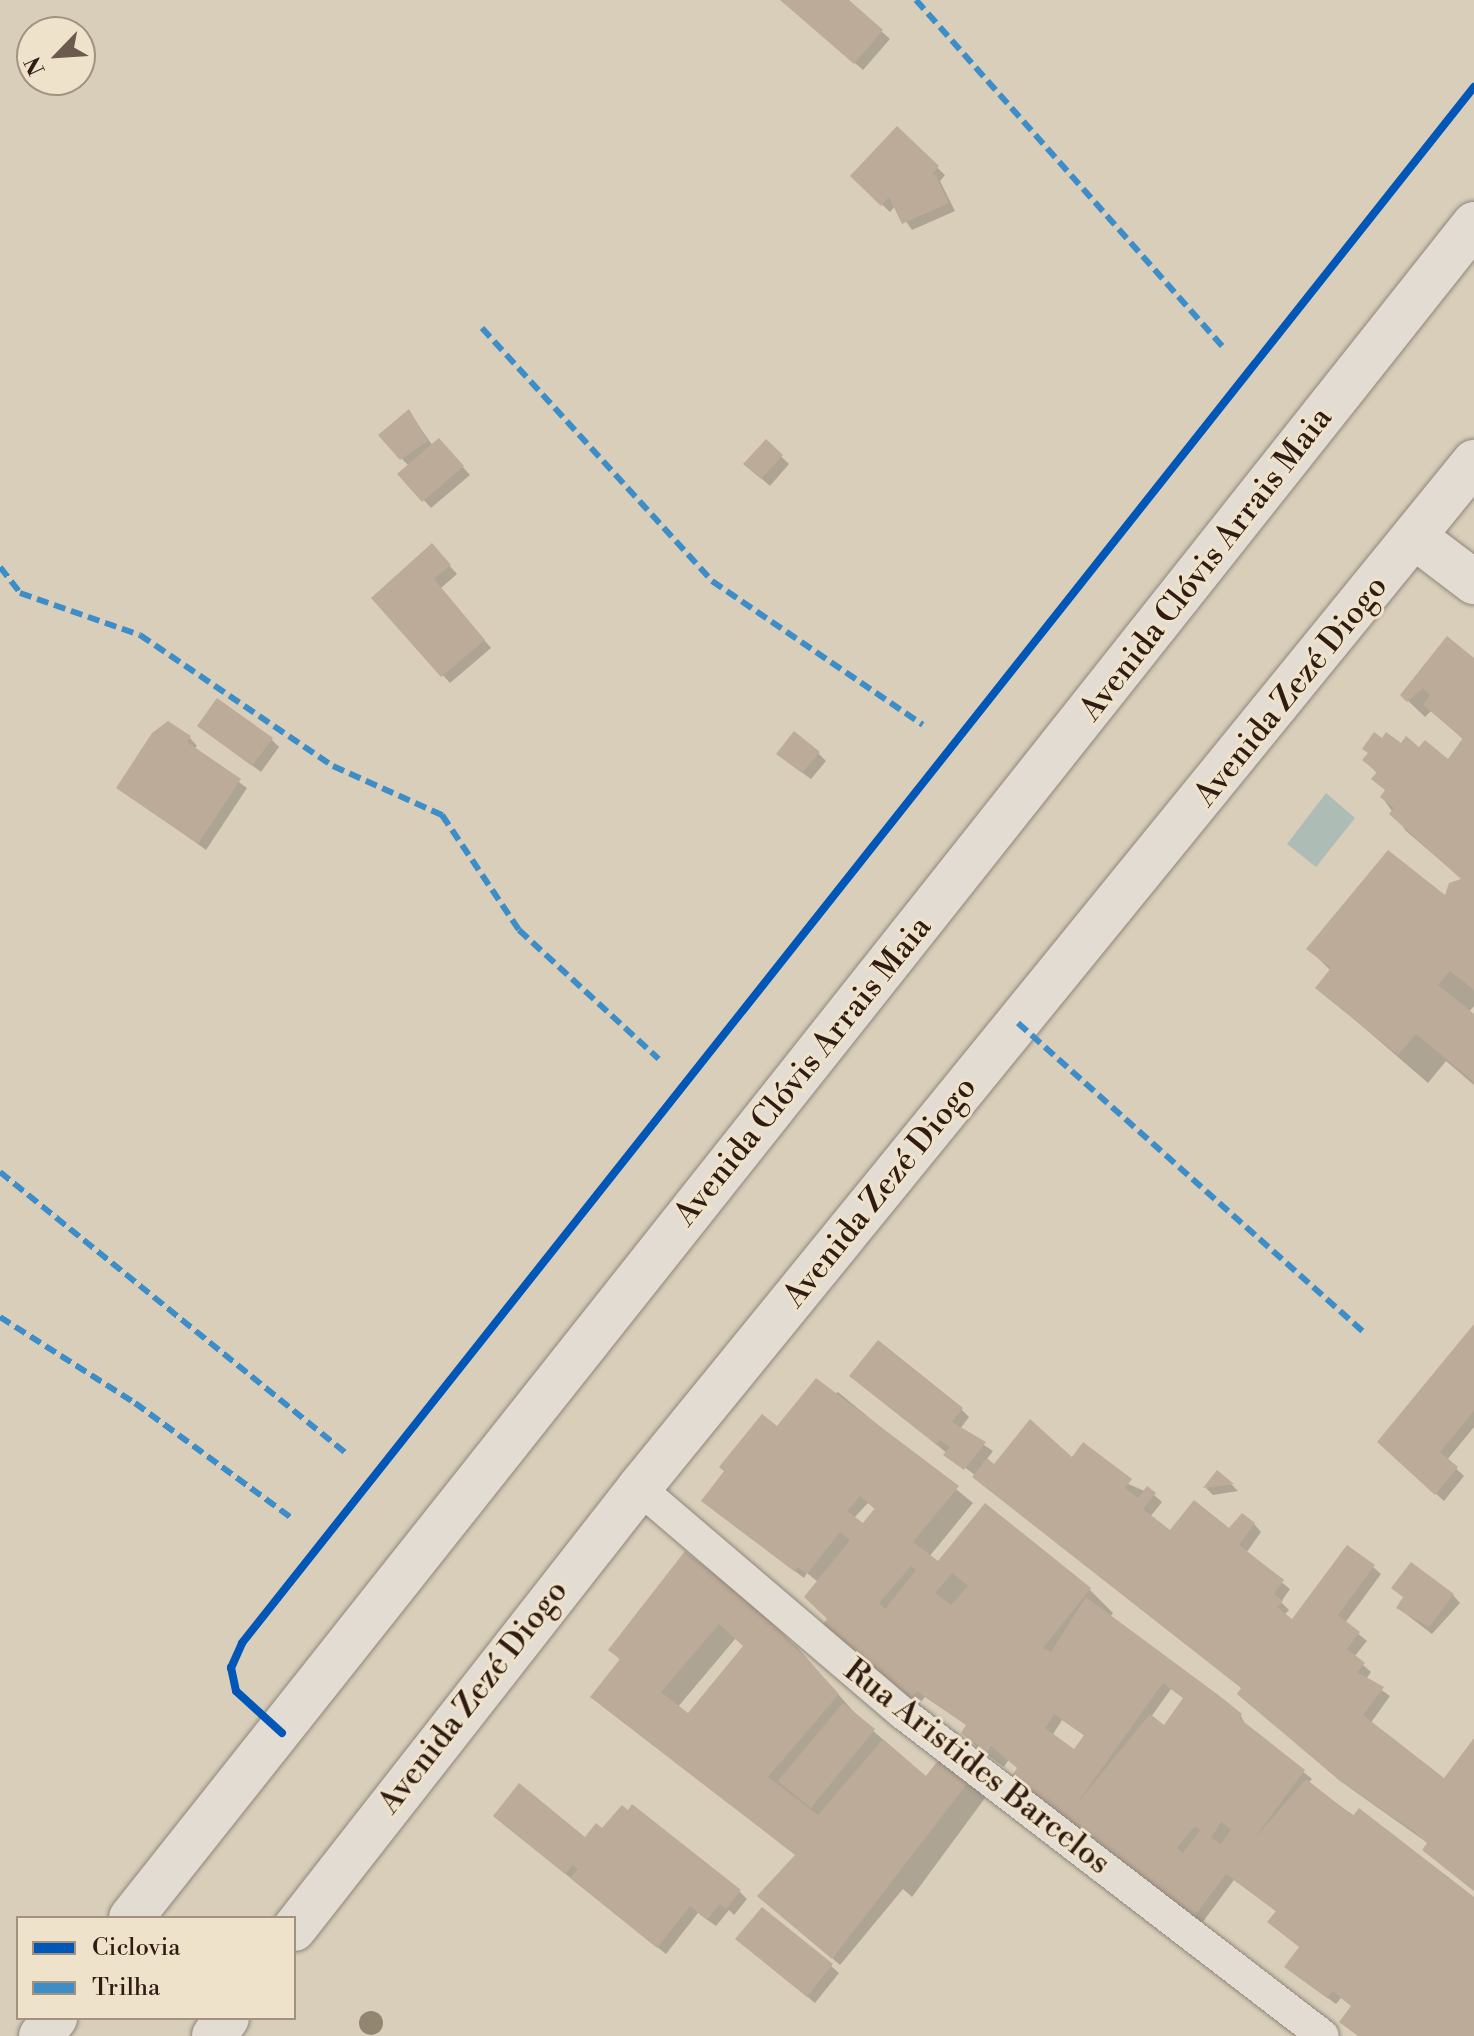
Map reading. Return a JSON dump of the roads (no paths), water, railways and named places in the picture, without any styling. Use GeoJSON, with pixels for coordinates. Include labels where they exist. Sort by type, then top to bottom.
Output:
{"type":"FeatureCollection","features":[{"type":"Feature","properties":{"kind":"main road","name":"Avenida Clóvis Arrais Maia"},"geometry":{"type":"LineString","coordinates":[[133,1916],[1474,224]]}},
{"type":"Feature","properties":{"kind":"main road","name":"Avenida Zezé Diogo"},"geometry":{"type":"LineString","coordinates":[[296,1926],[639,1488],[1416,538],[1474,462]]}},
{"type":"Feature","properties":{"kind":"main road"},"geometry":{"type":"LineString","coordinates":[[1416,538],[1474,582]]}},
{"type":"Feature","properties":{"kind":"main road"},"geometry":{"type":"LineString","coordinates":[[41,2036],[53,2020]]}},
{"type":"Feature","properties":{"kind":"lane","name":"Rua Aristides Barcelos"},"geometry":{"type":"LineString","coordinates":[[639,1488],[904,1714],[1323,2036]]}}]}
